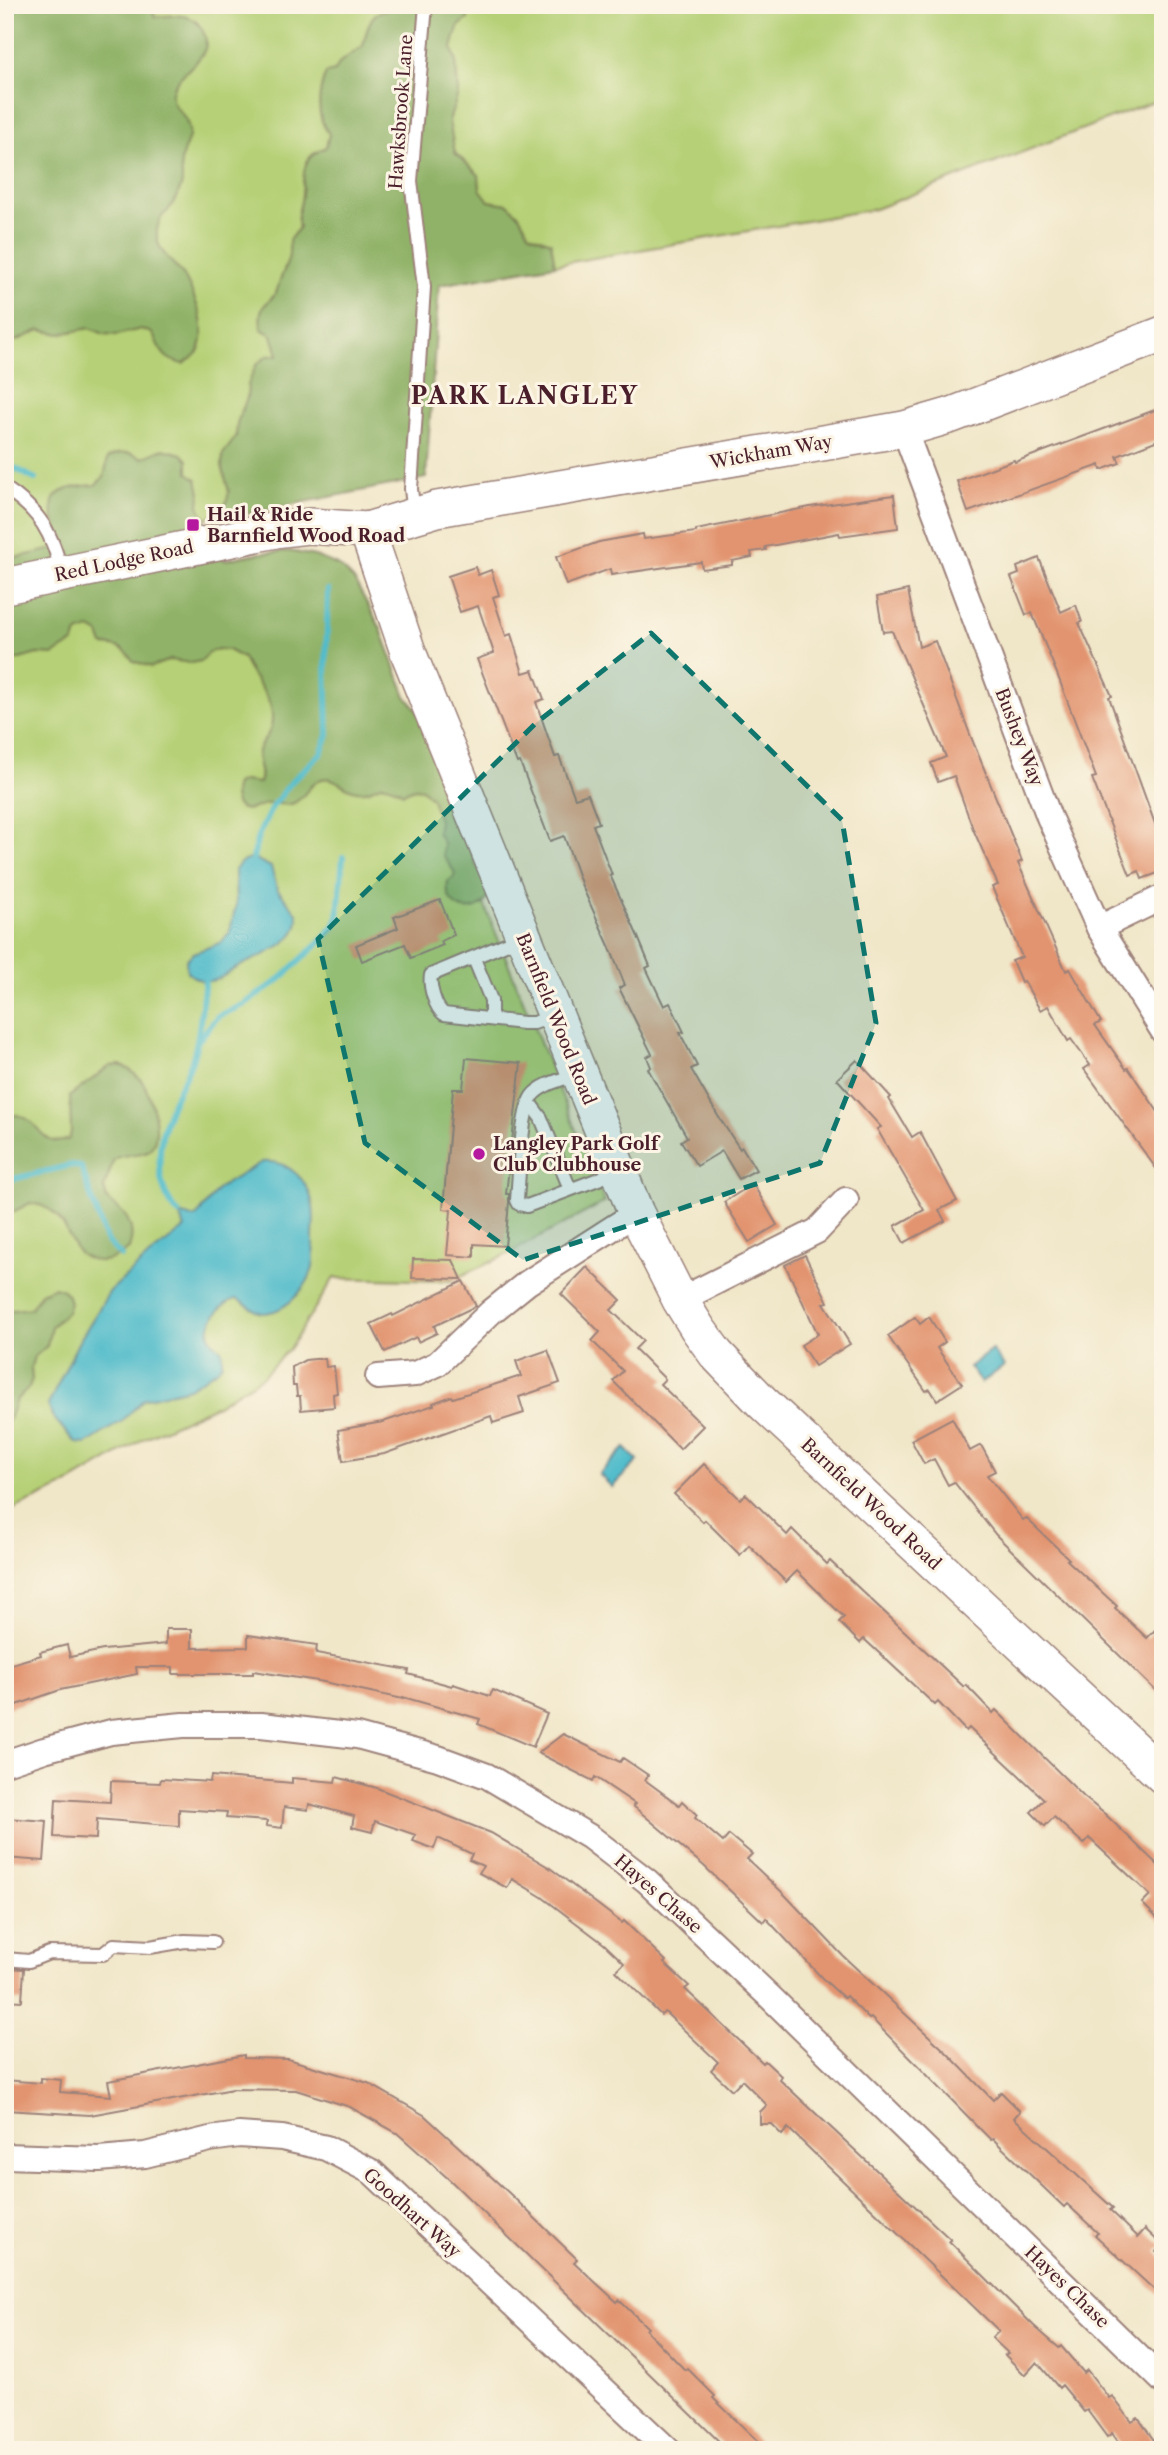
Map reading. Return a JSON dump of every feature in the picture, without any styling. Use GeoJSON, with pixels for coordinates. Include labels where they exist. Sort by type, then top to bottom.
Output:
{"type":"FeatureCollection","features":[{"type":"Feature","properties":{"kind":"street","name":"Wickham Way"},"geometry":{"type":"LineString","coordinates":[[367,530],[414,514],[904,429],[952,415],[1163,334]]}},
{"type":"Feature","properties":{"kind":"street","name":"Bushey Way"},"geometry":{"type":"LineString","coordinates":[[904,429],[1049,817],[1099,928],[1163,1031]]}},
{"type":"Feature","properties":{"kind":"street","name":"Red Lodge Road"},"geometry":{"type":"LineString","coordinates":[[5,586],[276,530],[309,526],[367,530]]}},
{"type":"Feature","properties":{"kind":"street","name":"Barnfield Wood Road"},"geometry":{"type":"LineString","coordinates":[[367,530],[408,652],[577,1074],[636,1213],[680,1300],[716,1354],[738,1379],[1163,1776]]}},
{"type":"Feature","properties":{"kind":"street"},"geometry":{"type":"LineString","coordinates":[[1099,928],[1163,897]]}},
{"type":"Feature","properties":{"kind":"street"},"geometry":{"type":"LineString","coordinates":[[680,1300],[817,1231],[846,1200]]}},
{"type":"Feature","properties":{"kind":"street"},"geometry":{"type":"LineString","coordinates":[[378,1377],[415,1374],[437,1364],[509,1296],[636,1213]]}},
{"type":"Feature","properties":{"kind":"street","name":"Hayes Chase"},"geometry":{"type":"LineString","coordinates":[[5,1763],[111,1732],[183,1725],[261,1725],[357,1736],[438,1758],[487,1776],[590,1837],[647,1881],[768,1994],[1163,2381]]}},
{"type":"Feature","properties":{"kind":"street","name":"Goodhart Way"},"geometry":{"type":"LineString","coordinates":[[5,2157],[55,2160],[145,2155],[210,2139],[239,2135],[282,2138],[326,2148],[372,2172],[668,2450]]}},
{"type":"Feature","properties":{"kind":"lane","name":"Hawksbrook Lane"},"geometry":{"type":"LineString","coordinates":[[414,514],[411,489],[424,287],[411,181],[426,5]]}},
{"type":"Feature","properties":{"kind":"lane"},"geometry":{"type":"LineString","coordinates":[[5,488],[24,500],[41,519],[62,573]]}},
{"type":"Feature","properties":{"kind":"lane"},"geometry":{"type":"LineString","coordinates":[[523,937],[432,975],[430,981],[438,1007],[444,1014],[529,1023],[554,1016]]}},
{"type":"Feature","properties":{"kind":"lane"},"geometry":{"type":"LineString","coordinates":[[470,959],[475,961],[491,1000],[491,1018]]}},
{"type":"Feature","properties":{"kind":"lane"},"geometry":{"type":"LineString","coordinates":[[577,1074],[545,1087],[532,1096],[529,1102],[517,1200],[519,1204],[527,1206],[618,1172]]}},
{"type":"Feature","properties":{"kind":"lane"},"geometry":{"type":"LineString","coordinates":[[529,1102],[541,1118],[570,1189]]}},
{"type":"Feature","properties":{"kind":"lane"},"geometry":{"type":"LineString","coordinates":[[5,1959],[29,1961],[49,1954],[103,1954],[114,1945],[150,1947],[184,1941],[213,1942]]}},
{"type":"Feature","properties":{"kind":"highlighted area"},"geometry":{"type":"Polygon","coordinates":[[[651,633],[842,820],[876,1023],[820,1163],[523,1260],[365,1143],[318,939],[536,723],[651,633]]]}},
{"type":"Feature","properties":{"kind":"green space"},"geometry":{"type":"Polygon","coordinates":[[[5,5],[419,5],[257,507],[5,560],[5,5]]]}},
{"type":"Feature","properties":{"kind":"green space"},"geometry":{"type":"Polygon","coordinates":[[[5,5],[151,5],[155,17],[185,16],[200,26],[205,37],[202,55],[175,84],[172,93],[176,108],[186,120],[189,132],[181,161],[182,184],[157,228],[159,245],[185,278],[202,323],[199,350],[184,364],[167,357],[152,333],[141,329],[117,335],[104,334],[90,328],[60,334],[40,330],[16,341],[5,340],[5,5]]]}},
{"type":"Feature","properties":{"kind":"green space"},"geometry":{"type":"Polygon","coordinates":[[[397,5],[469,5],[468,19],[458,27],[452,48],[456,60],[458,94],[449,121],[455,153],[479,175],[480,189],[489,201],[508,204],[519,215],[530,234],[551,242],[555,265],[439,285],[426,478],[234,516],[225,507],[229,492],[222,466],[223,454],[236,437],[237,423],[256,365],[267,356],[278,355],[272,335],[261,329],[261,311],[277,290],[288,260],[289,240],[299,228],[298,214],[305,166],[312,156],[326,147],[329,134],[322,120],[319,104],[323,80],[326,73],[335,71],[340,62],[363,46],[369,24],[375,15],[380,11],[396,8],[397,5]]]}},
{"type":"Feature","properties":{"kind":"green space"},"geometry":{"type":"Polygon","coordinates":[[[433,5],[1163,5],[1163,98],[875,209],[439,285],[433,5]]]}},
{"type":"Feature","properties":{"kind":"green space"},"geometry":{"type":"Polygon","coordinates":[[[163,449],[182,454],[188,460],[188,473],[197,479],[199,506],[224,560],[289,551],[315,556],[337,565],[354,580],[380,627],[406,696],[418,711],[447,797],[463,819],[468,835],[467,845],[489,884],[488,897],[483,904],[467,909],[452,902],[448,893],[448,881],[455,873],[443,855],[443,843],[437,832],[439,821],[432,799],[422,789],[414,788],[403,793],[382,785],[357,791],[332,779],[322,779],[291,804],[264,804],[245,810],[238,806],[234,794],[236,784],[243,781],[259,783],[261,774],[258,751],[270,730],[272,716],[268,699],[243,658],[228,650],[210,652],[201,661],[191,663],[170,660],[151,667],[133,661],[121,648],[103,645],[99,634],[90,629],[77,633],[74,642],[53,655],[37,654],[5,662],[5,560],[63,547],[54,520],[53,501],[65,490],[95,485],[104,477],[108,458],[125,453],[142,458],[163,449]]]}},
{"type":"Feature","properties":{"kind":"green space"},"geometry":{"type":"Polygon","coordinates":[[[289,551],[315,557],[336,566],[352,581],[367,604],[436,786],[605,1202],[508,1254],[450,1281],[334,1278],[289,1349],[263,1376],[217,1405],[145,1438],[62,1487],[5,1513],[5,609],[246,555],[289,551]]]}},
{"type":"Feature","properties":{"kind":"green space"},"geometry":{"type":"Polygon","coordinates":[[[120,1065],[134,1073],[145,1086],[153,1109],[156,1135],[154,1143],[147,1151],[114,1159],[104,1188],[107,1200],[120,1209],[128,1220],[132,1233],[131,1241],[129,1249],[121,1254],[98,1261],[89,1259],[76,1250],[61,1221],[47,1208],[30,1203],[5,1216],[5,1115],[25,1117],[54,1141],[69,1139],[70,1096],[110,1066],[120,1065]]]}},
{"type":"Feature","properties":{"kind":"green space"},"geometry":{"type":"Polygon","coordinates":[[[55,1287],[68,1296],[70,1303],[67,1312],[51,1327],[47,1346],[34,1357],[29,1387],[16,1400],[5,1431],[5,1311],[31,1308],[41,1293],[55,1287]]]}},
{"type":"Feature","properties":{"kind":"water"},"geometry":{"type":"Polygon","coordinates":[[[253,858],[271,867],[277,889],[297,913],[294,933],[277,948],[219,979],[207,981],[196,978],[187,972],[186,960],[193,953],[220,943],[229,934],[236,905],[235,870],[241,862],[253,858]]]}},
{"type":"Feature","properties":{"kind":"water"},"geometry":{"type":"Polygon","coordinates":[[[262,1162],[281,1164],[289,1168],[302,1181],[311,1197],[314,1215],[314,1261],[304,1287],[290,1302],[265,1313],[258,1312],[236,1299],[226,1304],[216,1314],[210,1327],[211,1339],[222,1351],[222,1363],[218,1369],[189,1388],[144,1399],[122,1421],[86,1444],[76,1443],[52,1416],[48,1405],[78,1343],[110,1291],[185,1228],[179,1214],[193,1218],[197,1216],[219,1188],[262,1162]]]}},
{"type":"Feature","properties":{"kind":"water"},"geometry":{"type":"Polygon","coordinates":[[[992,1350],[1004,1366],[981,1383],[969,1367],[992,1350]]]}},
{"type":"Feature","properties":{"kind":"water"},"geometry":{"type":"Polygon","coordinates":[[[625,1448],[638,1461],[612,1487],[599,1474],[625,1448]]]}},
{"type":"Feature","properties":{"kind":"building"},"geometry":{"type":"Polygon","coordinates":[[[1163,407],[1163,438],[1117,456],[1120,463],[1101,470],[1100,465],[968,512],[957,481],[1163,407]]]}},
{"type":"Feature","properties":{"kind":"building"},"geometry":{"type":"Polygon","coordinates":[[[894,495],[898,528],[840,536],[839,533],[765,547],[766,550],[751,552],[752,557],[732,561],[732,565],[702,569],[701,562],[611,575],[610,569],[566,585],[556,557],[599,542],[643,534],[644,539],[696,532],[810,507],[894,495]]]}},
{"type":"Feature","properties":{"kind":"building"},"geometry":{"type":"Polygon","coordinates":[[[1039,558],[1061,612],[1076,605],[1082,622],[1079,623],[1112,696],[1109,697],[1163,846],[1163,871],[1142,879],[1139,871],[1130,875],[1092,778],[1096,777],[1056,671],[1032,613],[1026,615],[1011,577],[1019,574],[1017,567],[1039,558]]]}},
{"type":"Feature","properties":{"kind":"building"},"geometry":{"type":"Polygon","coordinates":[[[475,567],[478,575],[491,570],[499,595],[493,597],[506,636],[511,634],[523,673],[533,670],[544,699],[536,702],[555,757],[559,756],[575,798],[588,794],[599,823],[593,825],[610,875],[650,966],[646,968],[664,1006],[670,1003],[684,1032],[680,1033],[697,1066],[691,1069],[718,1116],[756,1170],[739,1179],[722,1151],[697,1166],[681,1141],[687,1137],[648,1069],[651,1067],[647,1057],[652,1054],[619,988],[625,985],[582,886],[564,836],[550,841],[477,659],[494,653],[478,606],[460,612],[448,576],[475,567]]]}},
{"type":"Feature","properties":{"kind":"building"},"geometry":{"type":"Polygon","coordinates":[[[908,590],[919,647],[935,641],[1022,861],[1018,863],[1066,971],[1070,969],[1101,1022],[1095,1025],[1163,1119],[1163,1178],[1084,1069],[1090,1065],[1071,1039],[1068,1041],[1048,1006],[1040,1010],[1024,981],[1021,982],[1012,961],[1022,957],[992,887],[998,885],[973,829],[954,776],[938,782],[931,763],[946,757],[892,631],[883,632],[877,597],[908,590]]]}},
{"type":"Feature","properties":{"kind":"building"},"geometry":{"type":"Polygon","coordinates":[[[440,900],[454,935],[441,941],[443,945],[411,958],[405,944],[362,961],[356,945],[398,928],[394,917],[440,900]]]}},
{"type":"Feature","properties":{"kind":"building","name":"Langley Park Golf Club Clubhouse"},"geometry":{"type":"Polygon","coordinates":[[[466,1058],[521,1063],[506,1194],[509,1194],[509,1202],[505,1246],[474,1244],[474,1257],[447,1255],[451,1210],[443,1209],[453,1089],[463,1089],[466,1058]]]}},
{"type":"Feature","properties":{"kind":"building"},"geometry":{"type":"Polygon","coordinates":[[[857,1060],[891,1097],[889,1099],[912,1137],[920,1132],[957,1201],[939,1210],[945,1221],[904,1243],[895,1226],[924,1210],[877,1129],[881,1127],[837,1079],[857,1060]]]}},
{"type":"Feature","properties":{"kind":"building"},"geometry":{"type":"Polygon","coordinates":[[[753,1184],[777,1225],[749,1242],[724,1202],[753,1184]]]}},
{"type":"Feature","properties":{"kind":"building"},"geometry":{"type":"Polygon","coordinates":[[[805,1255],[828,1302],[824,1303],[850,1344],[815,1366],[801,1345],[818,1334],[785,1265],[805,1255]]]}},
{"type":"Feature","properties":{"kind":"building"},"geometry":{"type":"Polygon","coordinates":[[[413,1259],[453,1260],[462,1279],[412,1278],[413,1259]]]}},
{"type":"Feature","properties":{"kind":"building"},"geometry":{"type":"Polygon","coordinates":[[[587,1267],[621,1300],[611,1310],[643,1341],[635,1349],[665,1379],[660,1384],[703,1426],[680,1449],[613,1381],[623,1371],[592,1341],[600,1332],[561,1294],[587,1267]]]}},
{"type":"Feature","properties":{"kind":"building"},"geometry":{"type":"Polygon","coordinates":[[[463,1281],[476,1306],[434,1326],[437,1333],[418,1342],[416,1337],[385,1352],[371,1324],[463,1281]]]}},
{"type":"Feature","properties":{"kind":"building"},"geometry":{"type":"Polygon","coordinates":[[[915,1317],[920,1324],[929,1317],[945,1342],[937,1348],[962,1384],[937,1400],[930,1389],[926,1391],[888,1336],[915,1317]]]}},
{"type":"Feature","properties":{"kind":"building"},"geometry":{"type":"Polygon","coordinates":[[[548,1350],[560,1383],[519,1397],[524,1413],[493,1423],[491,1416],[384,1454],[343,1461],[338,1430],[383,1422],[452,1396],[453,1398],[521,1376],[516,1361],[548,1350]]]}},
{"type":"Feature","properties":{"kind":"building"},"geometry":{"type":"Polygon","coordinates":[[[325,1358],[326,1367],[334,1366],[337,1393],[333,1394],[334,1407],[301,1410],[300,1396],[297,1396],[296,1386],[293,1386],[292,1367],[305,1360],[325,1358]]]}},
{"type":"Feature","properties":{"kind":"building"},"geometry":{"type":"Polygon","coordinates":[[[952,1418],[970,1451],[981,1445],[995,1471],[987,1475],[1023,1520],[1026,1518],[1147,1638],[1163,1622],[1163,1698],[996,1535],[954,1482],[948,1485],[934,1459],[924,1464],[911,1440],[952,1418]]]}},
{"type":"Feature","properties":{"kind":"building"},"geometry":{"type":"Polygon","coordinates":[[[704,1464],[740,1499],[746,1494],[787,1535],[792,1529],[827,1564],[830,1561],[964,1687],[966,1685],[993,1713],[996,1710],[1163,1870],[1163,1924],[1142,1903],[1150,1895],[1089,1838],[1084,1844],[1054,1817],[1045,1826],[1031,1812],[1044,1799],[969,1728],[966,1731],[938,1702],[935,1705],[864,1639],[860,1643],[839,1622],[844,1617],[797,1571],[786,1582],[749,1545],[740,1555],[674,1494],[704,1464]]]}},
{"type":"Feature","properties":{"kind":"building"},"geometry":{"type":"Polygon","coordinates":[[[166,1629],[192,1629],[192,1648],[248,1647],[248,1635],[317,1645],[316,1653],[409,1670],[408,1674],[490,1696],[493,1690],[547,1714],[533,1747],[478,1724],[480,1719],[403,1697],[253,1671],[253,1674],[173,1674],[173,1667],[136,1667],[137,1674],[60,1690],[5,1709],[5,1666],[67,1645],[70,1657],[103,1650],[166,1644],[166,1629]]]}},
{"type":"Feature","properties":{"kind":"building"},"geometry":{"type":"Polygon","coordinates":[[[563,1734],[620,1762],[623,1758],[648,1775],[645,1780],[679,1805],[682,1801],[697,1815],[695,1818],[723,1842],[729,1835],[752,1854],[747,1859],[843,1956],[945,2051],[993,2100],[1001,2092],[1020,2111],[1014,2118],[1113,2208],[1110,2210],[1138,2237],[1145,2229],[1162,2245],[1156,2252],[1163,2258],[1163,2298],[1095,2235],[1098,2233],[1067,2204],[1064,2207],[991,2140],[871,2018],[822,1978],[766,1918],[763,1922],[704,1866],[633,1806],[635,1804],[595,1777],[593,1781],[538,1753],[563,1734]]]}},
{"type":"Feature","properties":{"kind":"building"},"geometry":{"type":"Polygon","coordinates":[[[211,1776],[292,1783],[292,1778],[335,1782],[336,1777],[377,1788],[491,1833],[550,1868],[622,1923],[624,1921],[666,1961],[664,1963],[689,1986],[685,1989],[763,2063],[765,2061],[781,2076],[779,2079],[951,2240],[949,2241],[1034,2326],[1059,2348],[1061,2346],[1084,2373],[1087,2370],[1132,2422],[1138,2418],[1161,2450],[1124,2450],[1112,2433],[1107,2437],[1087,2410],[1084,2412],[1062,2385],[1059,2388],[1037,2362],[1025,2375],[992,2338],[999,2331],[788,2128],[782,2135],[771,2124],[760,2124],[760,2112],[767,2105],[742,2080],[732,2090],[711,2070],[718,2062],[665,2012],[661,2015],[616,1971],[624,1963],[604,1944],[542,1897],[512,1879],[507,1888],[479,1873],[483,1866],[469,1860],[472,1854],[438,1838],[434,1849],[413,1841],[416,1835],[375,1821],[372,1832],[352,1827],[354,1816],[309,1804],[308,1810],[284,1807],[282,1828],[266,1826],[267,1821],[226,1818],[227,1812],[179,1809],[179,1826],[97,1819],[96,1839],[54,1837],[56,1799],[110,1802],[111,1781],[160,1783],[161,1779],[210,1782],[211,1776]]]}},
{"type":"Feature","properties":{"kind":"building"},"geometry":{"type":"Polygon","coordinates":[[[5,1818],[47,1821],[44,1861],[5,1858],[5,1818]]]}},
{"type":"Feature","properties":{"kind":"building"},"geometry":{"type":"Polygon","coordinates":[[[5,1968],[24,1969],[22,2001],[5,2000],[5,1968]]]}},
{"type":"Feature","properties":{"kind":"building"},"geometry":{"type":"Polygon","coordinates":[[[244,2055],[244,2058],[288,2059],[368,2083],[424,2115],[577,2259],[574,2262],[648,2328],[646,2330],[685,2370],[687,2368],[715,2396],[713,2398],[767,2450],[728,2450],[451,2181],[397,2133],[350,2107],[296,2090],[233,2089],[90,2115],[5,2110],[5,2080],[41,2083],[41,2078],[61,2080],[60,2092],[111,2096],[108,2081],[244,2055]]]}},
{"type":"Feature","properties":{"kind":"waterway"},"geometry":{"type":"LineString","coordinates":[[5,463],[35,479]]}},
{"type":"Feature","properties":{"kind":"waterway"},"geometry":{"type":"LineString","coordinates":[[253,858],[258,836],[272,807],[293,780],[321,753],[328,735],[328,590]]}},
{"type":"Feature","properties":{"kind":"waterway"},"geometry":{"type":"LineString","coordinates":[[197,1042],[218,1016],[243,1005],[278,981],[334,926],[338,916],[343,857]]}},
{"type":"Feature","properties":{"kind":"waterway"},"geometry":{"type":"LineString","coordinates":[[179,1214],[164,1190],[160,1148],[166,1119],[196,1048],[205,981]]}},
{"type":"Feature","properties":{"kind":"waterway"},"geometry":{"type":"LineString","coordinates":[[5,1181],[72,1165],[81,1167],[106,1240],[121,1256]]}},
{"type":"Feature","properties":{"kind":"place","name":"Hail & Ride Barnfield Wood Road"},"geometry":{"type":"Point","coordinates":[193,525]}},
{"type":"Feature","properties":{"kind":"place","name":"Langley Park Golf Club Clubhouse"},"geometry":{"type":"Point","coordinates":[479,1154]}},
{"type":"Feature","properties":{"kind":"district","name":"PARK LANGLEY"},"geometry":{"type":"Point","coordinates":[525,395]}}]}
